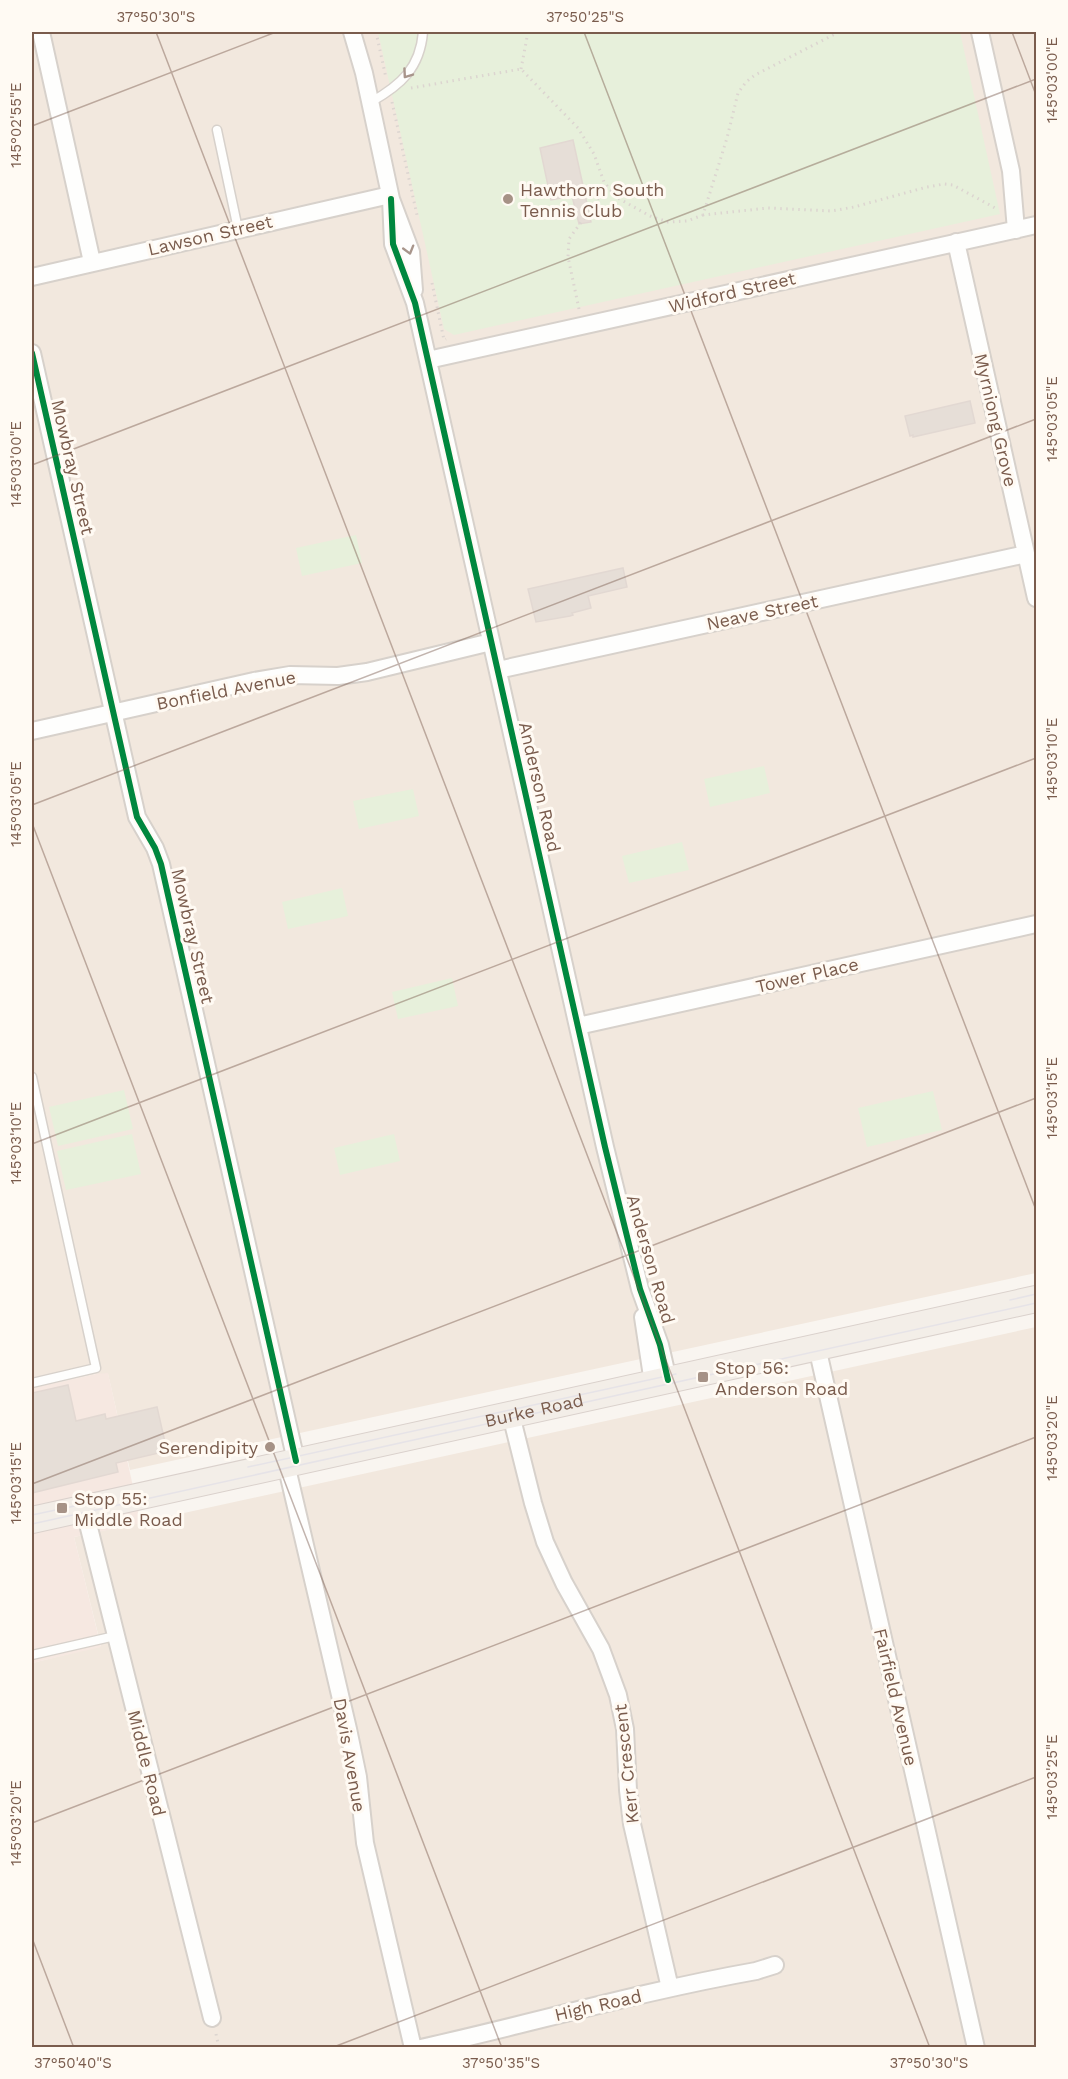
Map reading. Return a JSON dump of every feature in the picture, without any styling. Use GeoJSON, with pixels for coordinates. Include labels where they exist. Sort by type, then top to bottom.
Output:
{"type":"FeatureCollection","features":[{"type":"Feature","properties":{"kind":"main road","name":"Burke Road"},"geometry":{"type":"LineString","coordinates":[[32,1520],[1036,1299]]}},
{"type":"Feature","properties":{"kind":"street"},"geometry":{"type":"LineString","coordinates":[[41,32],[92,262]]}},
{"type":"Feature","properties":{"kind":"street","name":"Anderson Road"},"geometry":{"type":"LineString","coordinates":[[352,32],[371,102],[390,197],[411,252],[414,269],[414,303],[640,1289],[646,1346],[660,1381]]}},
{"type":"Feature","properties":{"kind":"street","name":"Anderson Road"},"geometry":{"type":"LineString","coordinates":[[362,32],[364,73]]}},
{"type":"Feature","properties":{"kind":"street"},"geometry":{"type":"LineString","coordinates":[[980,32],[1011,171],[1028,227]]}},
{"type":"Feature","properties":{"kind":"street","name":"Lawson Street"},"geometry":{"type":"LineString","coordinates":[[32,277],[238,229],[390,197]]}},
{"type":"Feature","properties":{"kind":"street","name":"Widford Street"},"geometry":{"type":"LineString","coordinates":[[428,360],[1028,227]]}},
{"type":"Feature","properties":{"kind":"street","name":"Myrniong Grove"},"geometry":{"type":"LineString","coordinates":[[956,242],[1036,598]]}},
{"type":"Feature","properties":{"kind":"street","name":"Mowbray Street"},"geometry":{"type":"LineString","coordinates":[[32,353],[137,817],[155,848],[161,864],[291,1462]]}},
{"type":"Feature","properties":{"kind":"street","name":"Neave Street"},"geometry":{"type":"LineString","coordinates":[[498,670],[1026,554]]}},
{"type":"Feature","properties":{"kind":"street","name":"Bonfield Avenue"},"geometry":{"type":"LineString","coordinates":[[32,731],[274,677],[338,676],[367,672],[491,642]]}},
{"type":"Feature","properties":{"kind":"street","name":"Tower Place"},"geometry":{"type":"LineString","coordinates":[[578,1026],[1036,924]]}},
{"type":"Feature","properties":{"kind":"street","name":"Fairfield Avenue"},"geometry":{"type":"LineString","coordinates":[[817,1347],[976,2048]]}},
{"type":"Feature","properties":{"kind":"street","name":"Kerr Crescent"},"geometry":{"type":"LineString","coordinates":[[511,1414],[532,1503],[545,1542],[564,1583],[602,1649],[618,1695],[625,1729],[627,1790],[632,1824],[670,1988]]}},
{"type":"Feature","properties":{"kind":"street","name":"Davis Avenue"},"geometry":{"type":"LineString","coordinates":[[291,1462],[358,1777],[365,1843],[413,2048]]}},
{"type":"Feature","properties":{"kind":"street","name":"Middle Road"},"geometry":{"type":"LineString","coordinates":[[84,1508],[212,2018]]}},
{"type":"Feature","properties":{"kind":"street","name":"High Road"},"geometry":{"type":"LineString","coordinates":[[421,2048],[775,1965]]}},
{"type":"Feature","properties":{"kind":"lane"},"geometry":{"type":"LineString","coordinates":[[371,102],[404,80],[417,59],[423,32]]}},
{"type":"Feature","properties":{"kind":"lane"},"geometry":{"type":"LineString","coordinates":[[217,129],[238,229]]}},
{"type":"Feature","properties":{"kind":"lane"},"geometry":{"type":"LineString","coordinates":[[32,1077],[96,1368],[32,1383]]}},
{"type":"Feature","properties":{"kind":"lane"},"geometry":{"type":"LineString","coordinates":[[32,1655],[115,1636]]}},
{"type":"Feature","properties":{"kind":"path"},"geometry":{"type":"LineString","coordinates":[[376,32],[417,216]]}},
{"type":"Feature","properties":{"kind":"path"},"geometry":{"type":"LineString","coordinates":[[521,69],[528,32]]}},
{"type":"Feature","properties":{"kind":"path"},"geometry":{"type":"LineString","coordinates":[[703,215],[727,138],[738,93],[746,82],[755,75],[839,32]]}},
{"type":"Feature","properties":{"kind":"path"},"geometry":{"type":"LineString","coordinates":[[390,91],[521,69]]}},
{"type":"Feature","properties":{"kind":"path"},"geometry":{"type":"LineString","coordinates":[[521,69],[578,128],[594,154],[604,182],[616,197],[650,216],[668,222],[687,221],[703,215],[768,208],[831,211],[944,184],[952,185],[1002,210]]}},
{"type":"Feature","properties":{"kind":"path"},"geometry":{"type":"LineString","coordinates":[[579,309],[568,257],[569,239],[607,186]]}},
{"type":"Feature","properties":{"kind":"path"},"geometry":{"type":"LineString","coordinates":[[432,283],[444,340],[455,337]]}},
{"type":"Feature","properties":{"kind":"shaded area"},"geometry":{"type":"Polygon","coordinates":[[[32,32],[1036,32],[1036,1273],[130,1470],[108,1374],[96,1374],[32,1388],[32,32]]]}},
{"type":"Feature","properties":{"kind":"shaded area"},"geometry":{"type":"Polygon","coordinates":[[[1036,1327],[1036,2047],[32,2047],[32,1663],[101,1646],[74,1537],[1036,1327]]]}},
{"type":"Feature","properties":{"kind":"shaded area"},"geometry":{"type":"Polygon","coordinates":[[[108,1373],[141,1523],[74,1537],[101,1647],[32,1663],[32,1388],[108,1373]]]}},
{"type":"Feature","properties":{"kind":"green space"},"geometry":{"type":"Polygon","coordinates":[[[378,32],[960,32],[1000,214],[454,335],[444,329],[378,32]]]}},
{"type":"Feature","properties":{"kind":"green space"},"geometry":{"type":"Polygon","coordinates":[[[356,535],[362,563],[302,576],[296,548],[356,535]]]}},
{"type":"Feature","properties":{"kind":"green space"},"geometry":{"type":"Polygon","coordinates":[[[764,766],[770,793],[710,807],[704,779],[764,766]]]}},
{"type":"Feature","properties":{"kind":"green space"},"geometry":{"type":"Polygon","coordinates":[[[413,789],[419,816],[359,829],[353,801],[413,789]]]}},
{"type":"Feature","properties":{"kind":"green space"},"geometry":{"type":"Polygon","coordinates":[[[682,842],[689,870],[629,883],[622,856],[682,842]]]}},
{"type":"Feature","properties":{"kind":"green space"},"geometry":{"type":"Polygon","coordinates":[[[342,888],[348,916],[288,929],[282,902],[342,888]]]}},
{"type":"Feature","properties":{"kind":"green space"},"geometry":{"type":"Polygon","coordinates":[[[452,978],[458,1006],[398,1019],[392,992],[452,978]]]}},
{"type":"Feature","properties":{"kind":"green space"},"geometry":{"type":"Polygon","coordinates":[[[124,1090],[133,1129],[58,1146],[49,1107],[124,1090]]]}},
{"type":"Feature","properties":{"kind":"green space"},"geometry":{"type":"Polygon","coordinates":[[[933,1091],[942,1130],[867,1147],[858,1108],[933,1091]]]}},
{"type":"Feature","properties":{"kind":"green space"},"geometry":{"type":"Polygon","coordinates":[[[132,1134],[141,1174],[66,1190],[57,1151],[132,1134]]]}},
{"type":"Feature","properties":{"kind":"green space"},"geometry":{"type":"Polygon","coordinates":[[[394,1134],[400,1161],[340,1175],[334,1148],[394,1134]]]}},
{"type":"Feature","properties":{"kind":"building"},"geometry":{"type":"Polygon","coordinates":[[[573,140],[591,222],[579,224],[572,196],[551,200],[540,148],[573,140]]]}},
{"type":"Feature","properties":{"kind":"building"},"geometry":{"type":"Polygon","coordinates":[[[970,401],[975,423],[910,436],[905,416],[970,401]]]}},
{"type":"Feature","properties":{"kind":"building"},"geometry":{"type":"Polygon","coordinates":[[[623,568],[627,587],[588,596],[591,608],[572,613],[573,615],[536,622],[528,589],[623,568]]]}},
{"type":"Feature","properties":{"kind":"building"},"geometry":{"type":"Polygon","coordinates":[[[68,1385],[76,1421],[105,1414],[106,1419],[157,1407],[167,1451],[116,1463],[118,1472],[32,1493],[32,1393],[68,1385]]]}},
{"type":"Feature","properties":{"kind":"tram line"},"geometry":{"type":"LineString","coordinates":[[1010,1300],[1036,1294]]}},
{"type":"Feature","properties":{"kind":"tram line"},"geometry":{"type":"LineString","coordinates":[[32,1524],[1036,1303]]}},
{"type":"Feature","properties":{"kind":"tram line"},"geometry":{"type":"LineString","coordinates":[[248,1467],[676,1374]]}},
{"type":"Feature","properties":{"kind":"tram line"},"geometry":{"type":"LineString","coordinates":[[32,1515],[84,1504]]}},
{"type":"Feature","properties":{"kind":"cycle path"},"geometry":{"type":"LineString","coordinates":[[391,199],[393,244],[415,303],[605,1147],[640,1289],[660,1345],[668,1380]]}},
{"type":"Feature","properties":{"kind":"cycle path"},"geometry":{"type":"LineString","coordinates":[[32,353],[137,817],[155,848],[161,864],[296,1461]]}},
{"type":"Feature","properties":{"kind":"place","name":"Hawthorn South Tennis Club"},"geometry":{"type":"Point","coordinates":[508,199]}},
{"type":"Feature","properties":{"kind":"place","name":"Stop 56: Anderson Road"},"geometry":{"type":"Point","coordinates":[703,1377]}},
{"type":"Feature","properties":{"kind":"place","name":"Serendipity"},"geometry":{"type":"Point","coordinates":[270,1447]}},
{"type":"Feature","properties":{"kind":"place","name":"Stop 55: Middle Road"},"geometry":{"type":"Point","coordinates":[62,1508]}}]}
